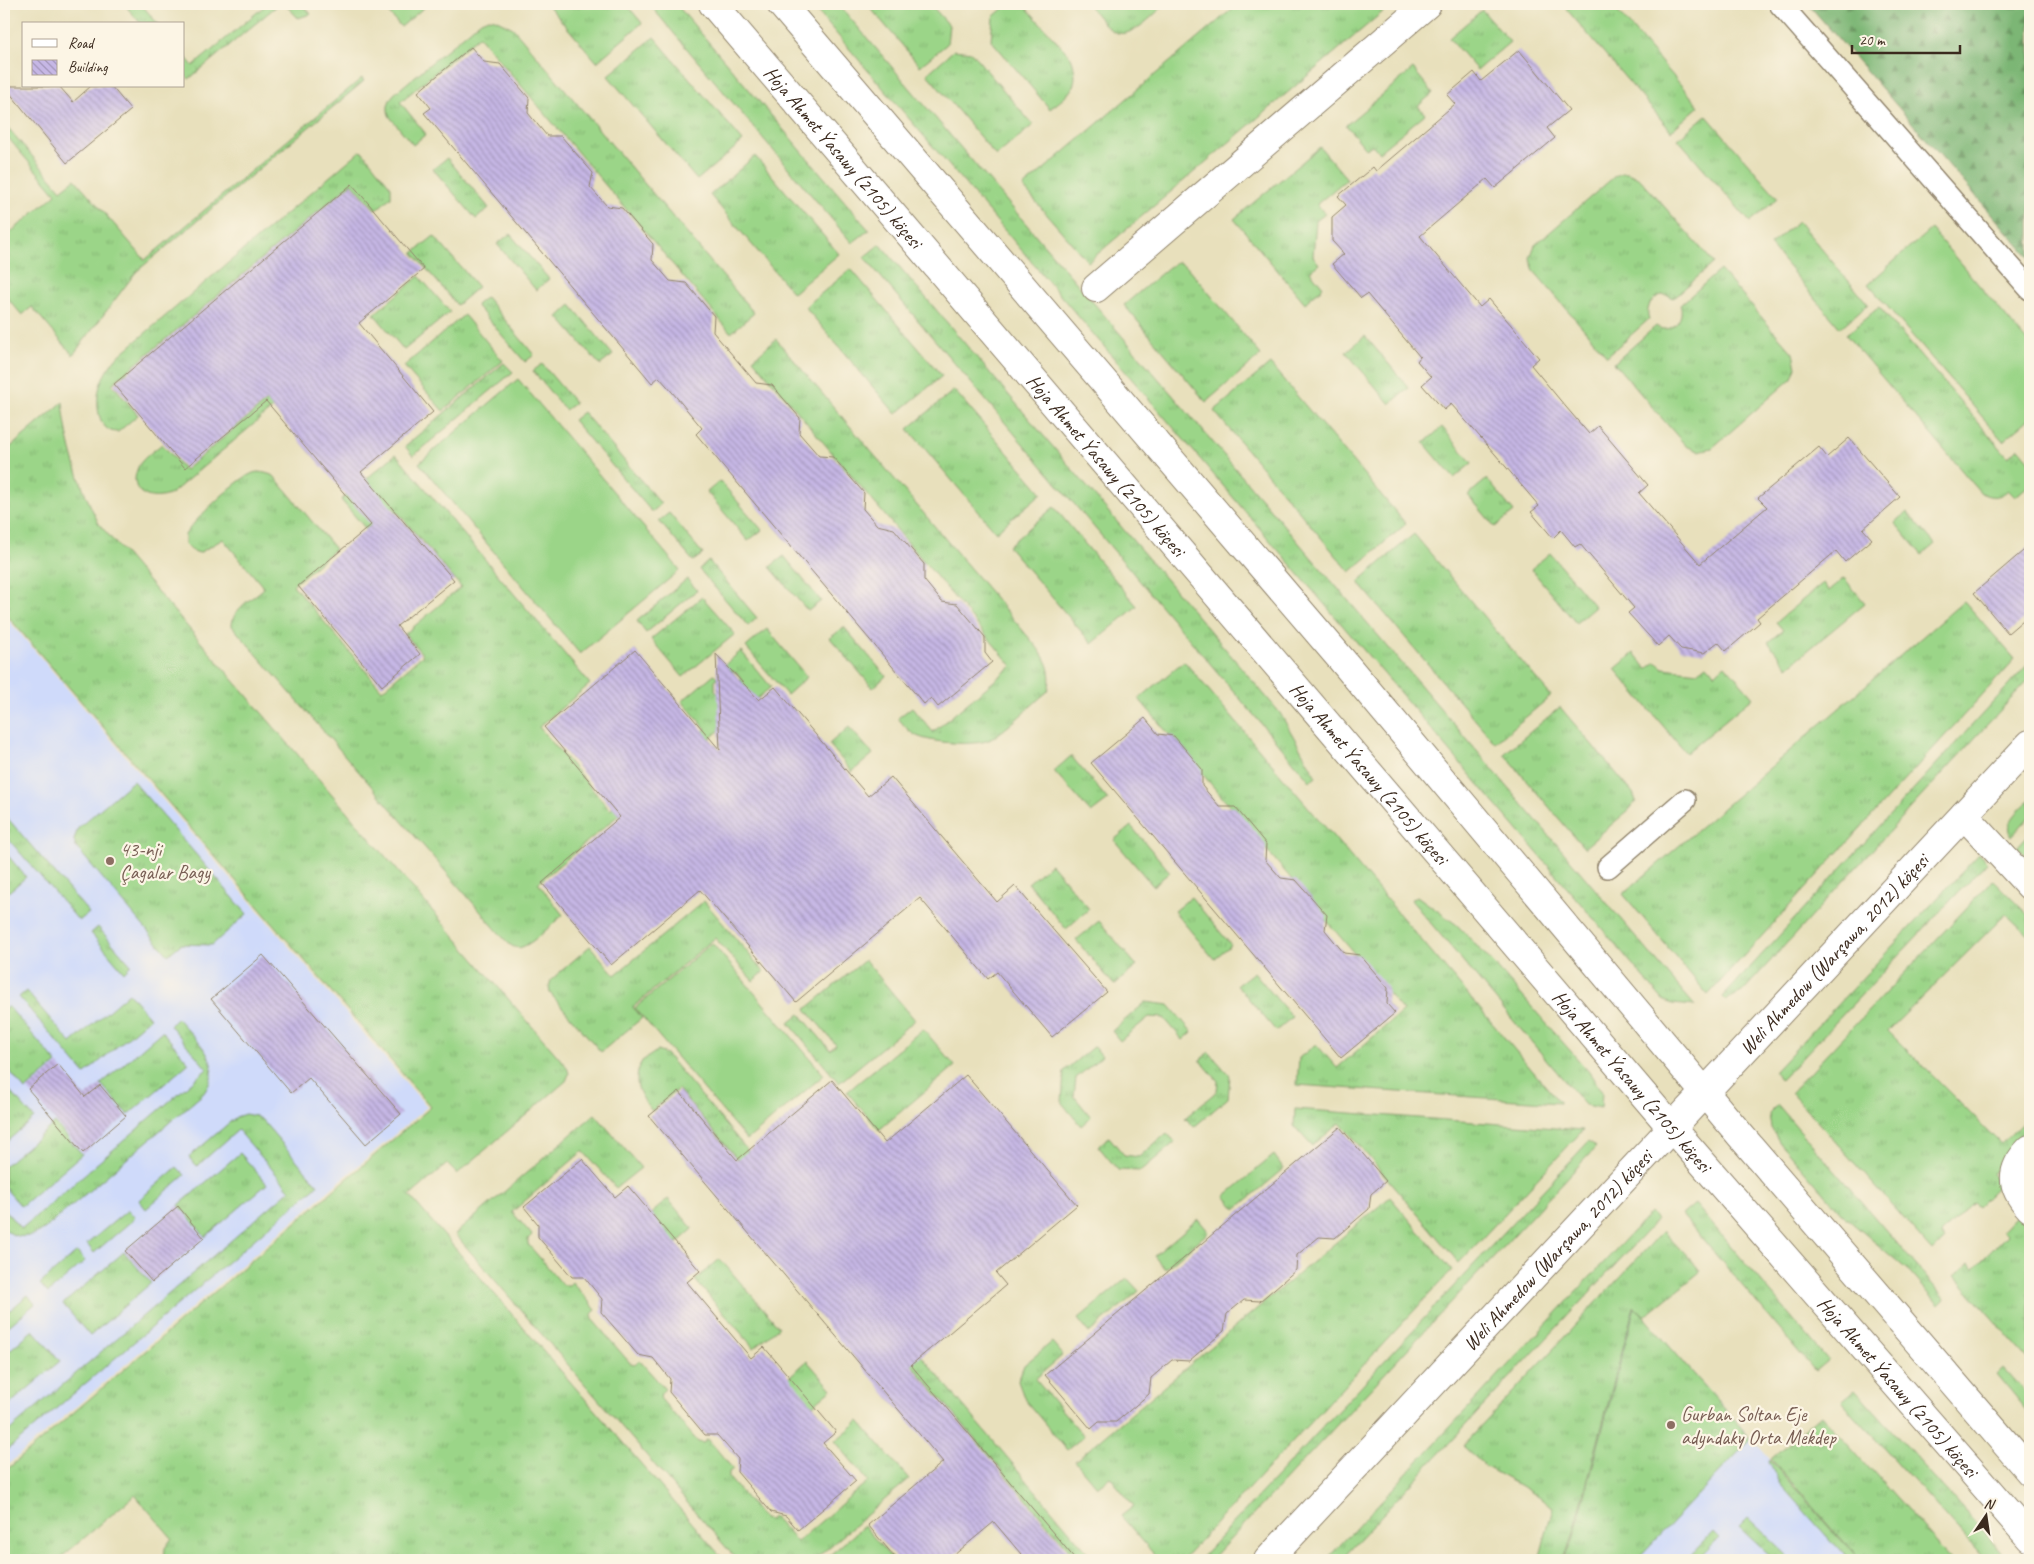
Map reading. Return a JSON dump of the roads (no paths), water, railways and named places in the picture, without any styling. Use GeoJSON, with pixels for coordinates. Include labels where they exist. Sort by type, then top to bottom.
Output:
{"type":"FeatureCollection","features":[{"type":"Feature","properties":{"kind":"main road","name":"Hoja Ahmet Ýasawy (2105) köçesi"},"geometry":{"type":"LineString","coordinates":[[713,4],[1672,1128],[2030,1538]]}},
{"type":"Feature","properties":{"kind":"main road"},"geometry":{"type":"LineString","coordinates":[[782,4],[1341,659],[1704,1093],[2030,1472]]}},
{"type":"Feature","properties":{"kind":"main road"},"geometry":{"type":"LineString","coordinates":[[1096,288],[1427,4]]}},
{"type":"Feature","properties":{"kind":"main road","name":"Weli Ahmedow (Warşawa, 2012) köçesi"},"geometry":{"type":"LineString","coordinates":[[1268,1560],[2030,744]]}},
{"type":"Feature","properties":{"kind":"main road"},"geometry":{"type":"LineString","coordinates":[[1964,815],[2030,886]]}},
{"type":"Feature","properties":{"kind":"main road"},"geometry":{"type":"LineString","coordinates":[[2030,1148],[2017,1164],[2014,1180],[2020,1198],[2030,1208]]}},
{"type":"Feature","properties":{"kind":"lane"},"geometry":{"type":"LineString","coordinates":[[1780,4],[2030,288]]}},
{"type":"Feature","properties":{"kind":"lane"},"geometry":{"type":"LineString","coordinates":[[1608,867],[1685,800]]}},
{"type":"Feature","properties":{"kind":"place","name":"43-nji Çagalar Bagy"},"geometry":{"type":"Point","coordinates":[110,861]}},
{"type":"Feature","properties":{"kind":"place","name":"Gurban Soltan Eje adyndaky Orta Mekdep"},"geometry":{"type":"Point","coordinates":[1671,1425]}}]}
